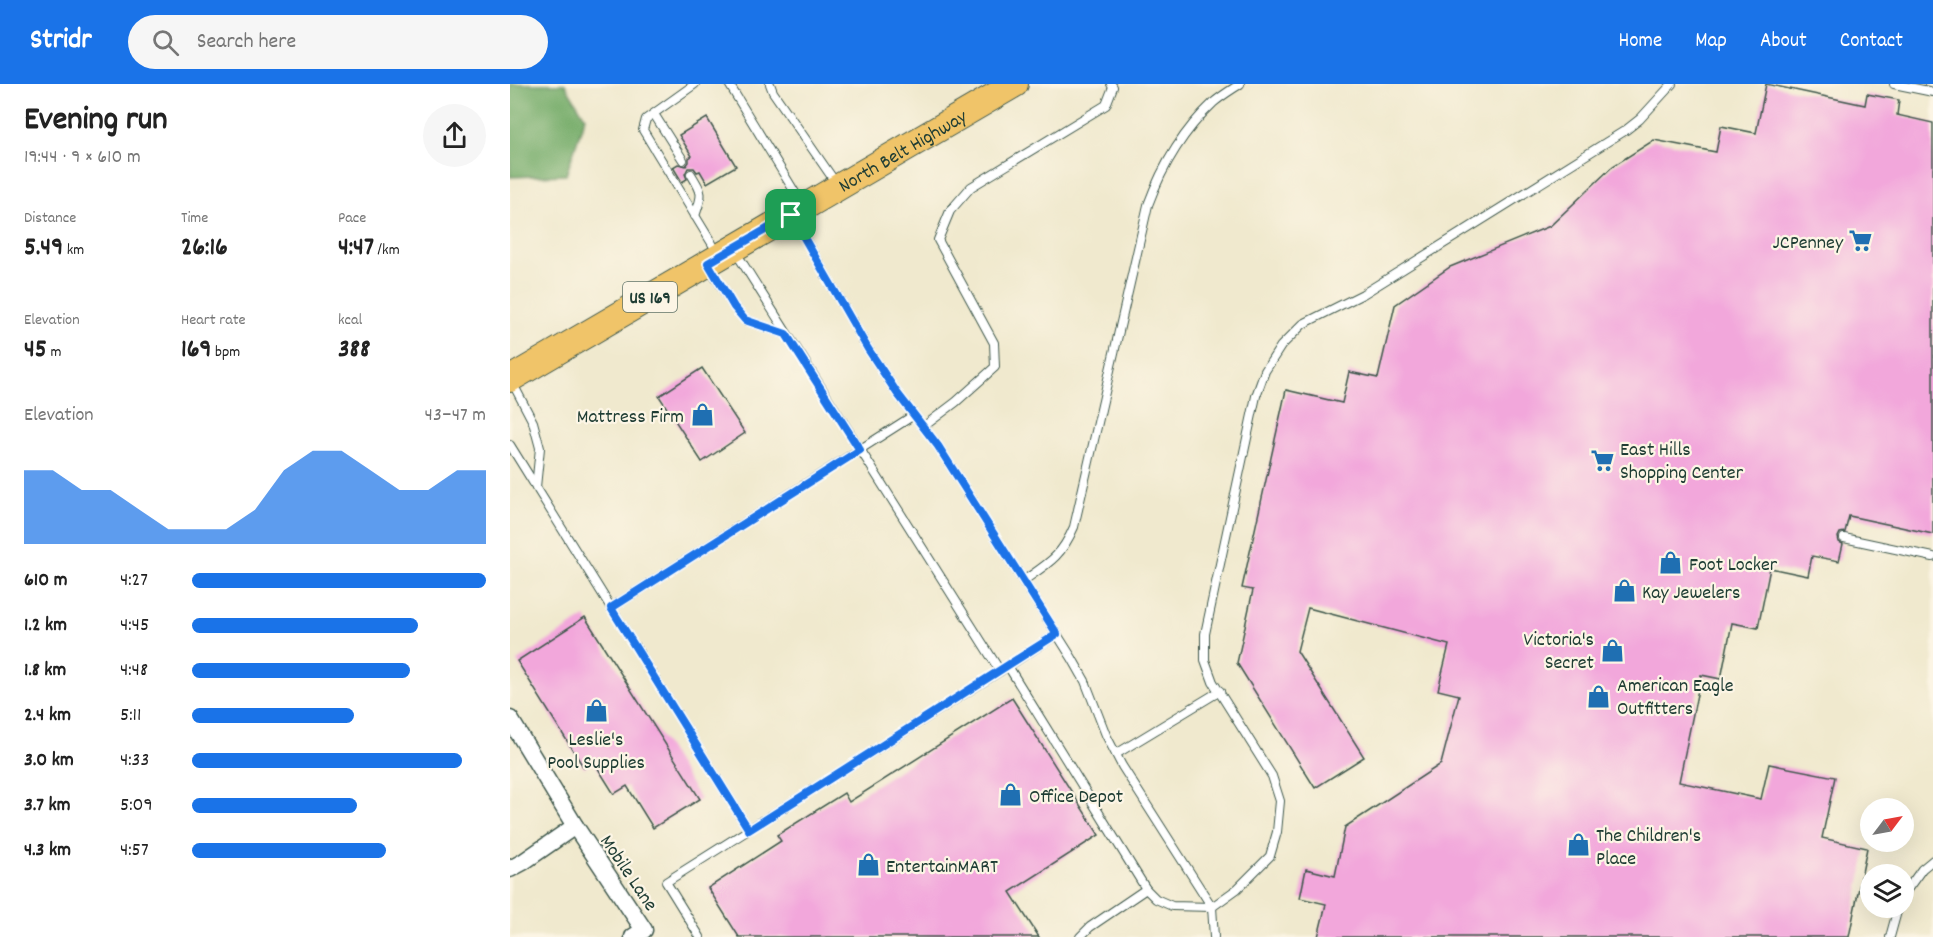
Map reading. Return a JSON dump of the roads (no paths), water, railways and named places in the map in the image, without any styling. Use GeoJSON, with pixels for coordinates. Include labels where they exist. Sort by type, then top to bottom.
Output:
{"type":"FeatureCollection","features":[{"type":"Feature","properties":{"kind":"main road","name":"North Belt Highway"},"geometry":{"type":"LineString","coordinates":[[510,379],[1015,84]]}},
{"type":"Feature","properties":{"kind":"street","name":"Mobile Lane"},"geometry":{"type":"LineString","coordinates":[[510,719],[575,826],[644,930],[633,937]]}},
{"type":"Feature","properties":{"kind":"street","name":"Mobile Lane"},"geometry":{"type":"LineString","coordinates":[[510,869],[524,862],[575,826]]}},
{"type":"Feature","properties":{"kind":"lane"},"geometry":{"type":"LineString","coordinates":[[695,84],[644,122],[643,130],[720,256],[786,334],[1146,889],[1156,899],[1172,906],[1212,907],[1237,890],[1270,855],[1277,832],[1280,801],[1272,777],[1214,682],[1206,660],[1205,634],[1256,396],[1264,371],[1281,346],[1302,324],[1363,294],[1626,130],[1640,119],[1672,84]]}},
{"type":"Feature","properties":{"kind":"lane"},"geometry":{"type":"LineString","coordinates":[[729,84],[868,349],[897,393],[938,446],[1085,681],[1116,754],[1212,907],[1214,937]]}},
{"type":"Feature","properties":{"kind":"lane"},"geometry":{"type":"LineString","coordinates":[[770,84],[773,92],[838,187]]}},
{"type":"Feature","properties":{"kind":"lane"},"geometry":{"type":"LineString","coordinates":[[923,427],[956,402],[995,367],[994,343],[938,240],[950,211],[971,188],[1106,105],[1113,87],[1111,84]]}},
{"type":"Feature","properties":{"kind":"lane"},"geometry":{"type":"LineString","coordinates":[[1023,581],[1055,558],[1066,546],[1074,527],[1148,205],[1159,177],[1169,157],[1214,102],[1240,84]]}},
{"type":"Feature","properties":{"kind":"lane"},"geometry":{"type":"LineString","coordinates":[[1894,84],[1933,92]]}},
{"type":"Feature","properties":{"kind":"lane"},"geometry":{"type":"LineString","coordinates":[[654,114],[682,160]]}},
{"type":"Feature","properties":{"kind":"lane"},"geometry":{"type":"LineString","coordinates":[[691,174],[701,191],[695,216]]}},
{"type":"Feature","properties":{"kind":"lane"},"geometry":{"type":"LineString","coordinates":[[720,256],[734,307],[745,320],[786,334]]}},
{"type":"Feature","properties":{"kind":"lane"},"geometry":{"type":"LineString","coordinates":[[510,379],[533,422],[540,448],[536,487]]}},
{"type":"Feature","properties":{"kind":"lane"},"geometry":{"type":"LineString","coordinates":[[611,608],[914,415]]}},
{"type":"Feature","properties":{"kind":"lane"},"geometry":{"type":"LineString","coordinates":[[510,445],[749,830]]}},
{"type":"Feature","properties":{"kind":"lane"},"geometry":{"type":"LineString","coordinates":[[1844,538],[1933,557]]}},
{"type":"Feature","properties":{"kind":"lane"},"geometry":{"type":"LineString","coordinates":[[700,937],[666,882],[1057,634]]}},
{"type":"Feature","properties":{"kind":"lane"},"geometry":{"type":"LineString","coordinates":[[1116,754],[1220,691]]}},
{"type":"Feature","properties":{"kind":"lane"},"geometry":{"type":"LineString","coordinates":[[1914,880],[1922,869],[1933,860]]}},
{"type":"Feature","properties":{"kind":"lane"},"geometry":{"type":"LineString","coordinates":[[1080,937],[1090,927],[1146,889]]}},
{"type":"Feature","properties":{"kind":"lane"},"geometry":{"type":"LineString","coordinates":[[1890,937],[1895,918]]}},
{"type":"Feature","properties":{"kind":"place","name":"JCPenney"},"geometry":{"type":"Point","coordinates":[1861,241]}},
{"type":"Feature","properties":{"kind":"place","name":"Mattress Firm"},"geometry":{"type":"Point","coordinates":[702,415]}},
{"type":"Feature","properties":{"kind":"place","name":"East Hills Shopping Center"},"geometry":{"type":"Point","coordinates":[1602,460]}},
{"type":"Feature","properties":{"kind":"place","name":"Foot Locker"},"geometry":{"type":"Point","coordinates":[1671,563]}},
{"type":"Feature","properties":{"kind":"place","name":"Kay Jewelers"},"geometry":{"type":"Point","coordinates":[1624,591]}},
{"type":"Feature","properties":{"kind":"place","name":"Victoria's Secret"},"geometry":{"type":"Point","coordinates":[1612,650]}},
{"type":"Feature","properties":{"kind":"place","name":"American Eagle Outfitters"},"geometry":{"type":"Point","coordinates":[1599,696]}},
{"type":"Feature","properties":{"kind":"place","name":"Leslie's Pool Supplies"},"geometry":{"type":"Point","coordinates":[596,711]}},
{"type":"Feature","properties":{"kind":"place","name":"Office Depot"},"geometry":{"type":"Point","coordinates":[1011,795]}},
{"type":"Feature","properties":{"kind":"place","name":"The Children's Place"},"geometry":{"type":"Point","coordinates":[1578,845]}},
{"type":"Feature","properties":{"kind":"place","name":"EntertainMART"},"geometry":{"type":"Point","coordinates":[868,865]}}]}
